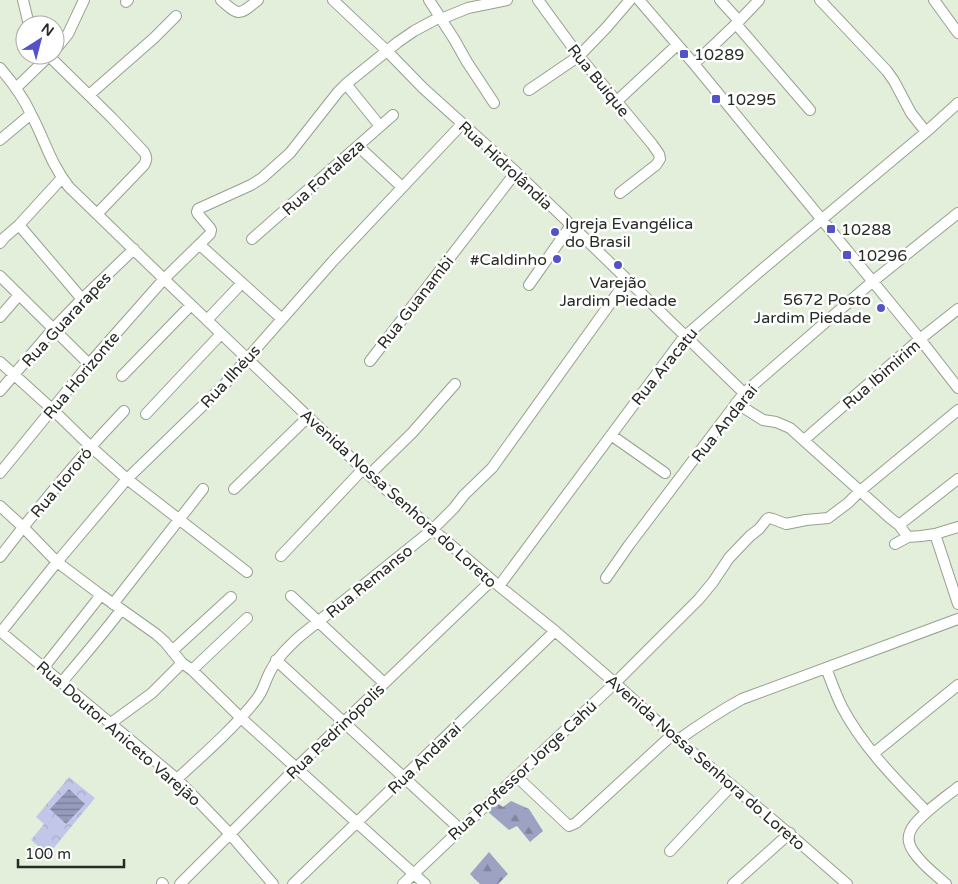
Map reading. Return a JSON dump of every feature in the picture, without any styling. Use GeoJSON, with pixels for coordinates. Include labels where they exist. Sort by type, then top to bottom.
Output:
{"type":"FeatureCollection","features":[{"type":"Feature","properties":{"kind":"street"},"geometry":{"type":"LineString","coordinates":[[23,0],[27,15]]}},
{"type":"Feature","properties":{"kind":"street"},"geometry":{"type":"LineString","coordinates":[[65,37],[84,0]]}},
{"type":"Feature","properties":{"kind":"street"},"geometry":{"type":"LineString","coordinates":[[221,0],[234,12],[238,13],[243,12],[258,0]]}},
{"type":"Feature","properties":{"kind":"street","name":"Rua Hidrolândia"},"geometry":{"type":"LineString","coordinates":[[333,0],[462,124],[516,172],[684,337],[744,393]]}},
{"type":"Feature","properties":{"kind":"street"},"geometry":{"type":"LineString","coordinates":[[429,0],[494,103]]}},
{"type":"Feature","properties":{"kind":"street"},"geometry":{"type":"LineString","coordinates":[[380,126],[346,84],[386,50],[414,31],[468,8],[508,0]]}},
{"type":"Feature","properties":{"kind":"street"},"geometry":{"type":"LineString","coordinates":[[529,90],[579,56],[630,0]]}},
{"type":"Feature","properties":{"kind":"street"},"geometry":{"type":"LineString","coordinates":[[639,0],[694,64],[958,388]]}},
{"type":"Feature","properties":{"kind":"street"},"geometry":{"type":"LineString","coordinates":[[720,0],[810,110]]}},
{"type":"Feature","properties":{"kind":"street"},"geometry":{"type":"LineString","coordinates":[[694,64],[759,0]]}},
{"type":"Feature","properties":{"kind":"street"},"geometry":{"type":"LineString","coordinates":[[820,0],[887,71],[897,85],[911,114],[926,132]]}},
{"type":"Feature","properties":{"kind":"street"},"geometry":{"type":"LineString","coordinates":[[934,0],[958,33]]}},
{"type":"Feature","properties":{"kind":"street","name":"Rua Buíque"},"geometry":{"type":"LineString","coordinates":[[543,2],[579,56],[659,154],[660,159],[656,165],[620,193]]}},
{"type":"Feature","properties":{"kind":"street"},"geometry":{"type":"LineString","coordinates":[[89,95],[148,44],[176,16]]}},
{"type":"Feature","properties":{"kind":"street"},"geometry":{"type":"LineString","coordinates":[[617,101],[677,45]]}},
{"type":"Feature","properties":{"kind":"street"},"geometry":{"type":"LineString","coordinates":[[16,88],[39,65]]}},
{"type":"Feature","properties":{"kind":"street"},"geometry":{"type":"LineString","coordinates":[[60,65],[147,157],[144,165],[97,214]]}},
{"type":"Feature","properties":{"kind":"street","name":"Avenida Nossa Senhora do Loreto"},"geometry":{"type":"LineString","coordinates":[[0,68],[16,88],[31,114],[51,160],[62,178],[221,334],[366,472],[432,530],[615,683],[675,737],[847,884]]}},
{"type":"Feature","properties":{"kind":"street","name":"Rua Horizonte"},"geometry":{"type":"LineString","coordinates":[[0,473],[89,364],[164,279],[210,234],[211,230],[197,212],[198,209],[251,185],[273,169],[290,153],[346,84]]}},
{"type":"Feature","properties":{"kind":"street","name":"Rua Aracatu"},"geometry":{"type":"LineString","coordinates":[[495,583],[611,435],[684,337],[958,103]]}},
{"type":"Feature","properties":{"kind":"street"},"geometry":{"type":"LineString","coordinates":[[0,140],[31,114]]}},
{"type":"Feature","properties":{"kind":"street","name":"Rua Fortaleza"},"geometry":{"type":"LineString","coordinates":[[252,239],[393,115]]}},
{"type":"Feature","properties":{"kind":"street","name":"Rua Ilhéus"},"geometry":{"type":"LineString","coordinates":[[1,631],[127,479],[224,385],[402,187],[462,124]]}},
{"type":"Feature","properties":{"kind":"street"},"geometry":{"type":"LineString","coordinates":[[358,146],[402,187]]}},
{"type":"Feature","properties":{"kind":"street","name":"Rua Guanambi"},"geometry":{"type":"LineString","coordinates":[[370,361],[516,172]]}},
{"type":"Feature","properties":{"kind":"street"},"geometry":{"type":"LineString","coordinates":[[2,238],[19,225],[62,178]]}},
{"type":"Feature","properties":{"kind":"street","name":"Rua Andaraí"},"geometry":{"type":"LineString","coordinates":[[606,578],[744,393],[872,282],[958,213]]}},
{"type":"Feature","properties":{"kind":"street"},"geometry":{"type":"LineString","coordinates":[[19,225],[82,299]]}},
{"type":"Feature","properties":{"kind":"street"},"geometry":{"type":"LineString","coordinates":[[529,285],[571,225]]}},
{"type":"Feature","properties":{"kind":"street"},"geometry":{"type":"LineString","coordinates":[[200,245],[282,319]]}},
{"type":"Feature","properties":{"kind":"street","name":"Rua Guararapes"},"geometry":{"type":"LineString","coordinates":[[0,391],[53,329],[134,249]]}},
{"type":"Feature","properties":{"kind":"street"},"geometry":{"type":"LineString","coordinates":[[0,276],[89,364]]}},
{"type":"Feature","properties":{"kind":"street","name":"Rua Remanso"},"geometry":{"type":"LineString","coordinates":[[177,779],[230,730],[257,699],[276,660],[299,638],[432,530],[492,468],[627,280]]}},
{"type":"Feature","properties":{"kind":"street"},"geometry":{"type":"LineString","coordinates":[[207,320],[242,283]]}},
{"type":"Feature","properties":{"kind":"street"},"geometry":{"type":"LineString","coordinates":[[0,317],[19,295]]}},
{"type":"Feature","properties":{"kind":"street"},"geometry":{"type":"LineString","coordinates":[[122,376],[191,305]]}},
{"type":"Feature","properties":{"kind":"street","name":"Rua Ibimirim"},"geometry":{"type":"LineString","coordinates":[[804,440],[958,309]]}},
{"type":"Feature","properties":{"kind":"street"},"geometry":{"type":"LineString","coordinates":[[146,414],[221,334]]}},
{"type":"Feature","properties":{"kind":"street"},"geometry":{"type":"LineString","coordinates":[[0,362],[127,479],[247,572]]}},
{"type":"Feature","properties":{"kind":"street"},"geometry":{"type":"LineString","coordinates":[[281,556],[366,472],[412,433],[455,384]]}},
{"type":"Feature","properties":{"kind":"street"},"geometry":{"type":"LineString","coordinates":[[736,403],[763,420],[776,422],[790,428],[899,525],[908,537]]}},
{"type":"Feature","properties":{"kind":"street","name":"Rua Professor Jorge Cahú"},"geometry":{"type":"LineString","coordinates":[[403,884],[615,683],[699,599],[729,558],[756,532],[766,519],[773,518],[786,524],[828,518],[958,410]]}},
{"type":"Feature","properties":{"kind":"street","name":"Rua Itororó"},"geometry":{"type":"LineString","coordinates":[[0,557],[90,446],[124,411]]}},
{"type":"Feature","properties":{"kind":"street"},"geometry":{"type":"LineString","coordinates":[[234,489],[308,417]]}},
{"type":"Feature","properties":{"kind":"street"},"geometry":{"type":"LineString","coordinates":[[611,435],[665,473]]}},
{"type":"Feature","properties":{"kind":"street"},"geometry":{"type":"LineString","coordinates":[[899,525],[958,479]]}},
{"type":"Feature","properties":{"kind":"street"},"geometry":{"type":"LineString","coordinates":[[62,682],[102,635],[117,607],[203,489]]}},
{"type":"Feature","properties":{"kind":"street"},"geometry":{"type":"LineString","coordinates":[[0,506],[57,562],[156,634],[182,663],[192,670],[240,718],[425,884]]}},
{"type":"Feature","properties":{"kind":"street"},"geometry":{"type":"LineString","coordinates":[[896,544],[908,537],[935,534],[958,527]]}},
{"type":"Feature","properties":{"kind":"street"},"geometry":{"type":"LineString","coordinates":[[935,534],[958,604]]}},
{"type":"Feature","properties":{"kind":"street","name":"Rua Pedrinópolis"},"geometry":{"type":"LineString","coordinates":[[180,884],[384,683],[495,583]]}},
{"type":"Feature","properties":{"kind":"street"},"geometry":{"type":"LineString","coordinates":[[44,667],[101,595]]}},
{"type":"Feature","properties":{"kind":"street"},"geometry":{"type":"LineString","coordinates":[[291,596],[384,683]]}},
{"type":"Feature","properties":{"kind":"street"},"geometry":{"type":"LineString","coordinates":[[172,652],[231,597]]}},
{"type":"Feature","properties":{"kind":"street"},"geometry":{"type":"LineString","coordinates":[[192,670],[247,618]]}},
{"type":"Feature","properties":{"kind":"street"},"geometry":{"type":"LineString","coordinates":[[516,776],[569,826],[576,823],[675,737],[742,699],[958,619]]}},
{"type":"Feature","properties":{"kind":"street","name":"Rua Doutor Aniceto Varejão"},"geometry":{"type":"LineString","coordinates":[[1,631],[177,779],[230,834],[273,884]]}},
{"type":"Feature","properties":{"kind":"street","name":"Rua Andaraí"},"geometry":{"type":"LineString","coordinates":[[293,884],[554,631]]}},
{"type":"Feature","properties":{"kind":"street"},"geometry":{"type":"LineString","coordinates":[[276,660],[460,830]]}},
{"type":"Feature","properties":{"kind":"street"},"geometry":{"type":"LineString","coordinates":[[111,723],[152,693],[182,663]]}},
{"type":"Feature","properties":{"kind":"street"},"geometry":{"type":"LineString","coordinates":[[826,668],[842,707],[852,724],[874,754],[927,812]]}},
{"type":"Feature","properties":{"kind":"street"},"geometry":{"type":"LineString","coordinates":[[874,754],[958,685]]}},
{"type":"Feature","properties":{"kind":"street"},"geometry":{"type":"LineString","coordinates":[[670,851],[732,785]]}},
{"type":"Feature","properties":{"kind":"street"},"geometry":{"type":"LineString","coordinates":[[946,884],[913,851],[909,842],[909,834],[911,829],[927,812],[958,787]]}},
{"type":"Feature","properties":{"kind":"street"},"geometry":{"type":"LineString","coordinates":[[733,884],[790,834]]}},
{"type":"Feature","properties":{"kind":"green space"},"geometry":{"type":"Polygon","coordinates":[[[69,777],[95,798],[48,855],[31,840],[44,824],[36,817],[69,777]]]}},
{"type":"Feature","properties":{"kind":"green space"},"geometry":{"type":"Polygon","coordinates":[[[511,801],[529,809],[543,831],[530,842],[517,826],[509,830],[487,811],[497,803],[503,807],[511,801]]]}},
{"type":"Feature","properties":{"kind":"green space"},"geometry":{"type":"Polygon","coordinates":[[[489,852],[508,874],[498,884],[480,884],[470,874],[489,852]]]}},
{"type":"Feature","properties":{"kind":"shaded area"},"geometry":{"type":"Polygon","coordinates":[[[69,789],[85,804],[66,824],[50,809],[69,789]]]}},
{"type":"Feature","properties":{"kind":"place","name":"10289"},"geometry":{"type":"Point","coordinates":[684,54]}},
{"type":"Feature","properties":{"kind":"place","name":"10295"},"geometry":{"type":"Point","coordinates":[716,99]}},
{"type":"Feature","properties":{"kind":"place","name":"10288"},"geometry":{"type":"Point","coordinates":[831,229]}},
{"type":"Feature","properties":{"kind":"place","name":"Igreja Evangélica do Brasil"},"geometry":{"type":"Point","coordinates":[555,232]}},
{"type":"Feature","properties":{"kind":"place","name":"10296"},"geometry":{"type":"Point","coordinates":[847,255]}},
{"type":"Feature","properties":{"kind":"place","name":"#Caldinho"},"geometry":{"type":"Point","coordinates":[557,259]}},
{"type":"Feature","properties":{"kind":"place","name":"Varejão Jardim Piedade"},"geometry":{"type":"Point","coordinates":[618,265]}},
{"type":"Feature","properties":{"kind":"place","name":"5672 Posto Jardim Piedade"},"geometry":{"type":"Point","coordinates":[881,308]}}]}
